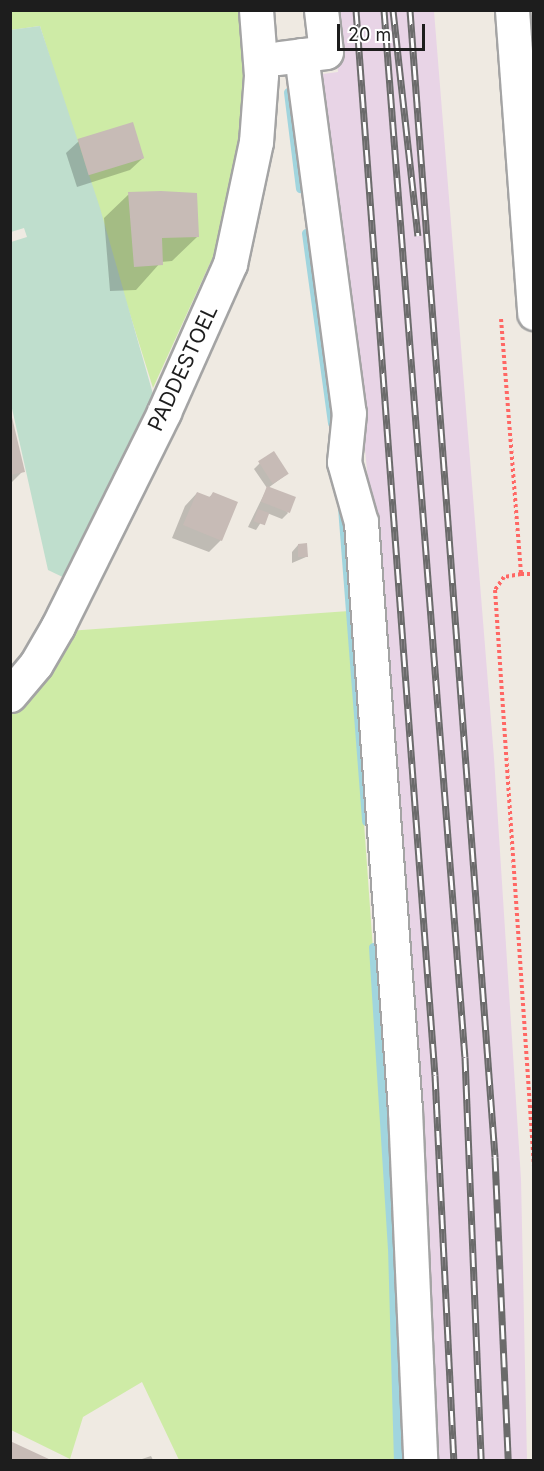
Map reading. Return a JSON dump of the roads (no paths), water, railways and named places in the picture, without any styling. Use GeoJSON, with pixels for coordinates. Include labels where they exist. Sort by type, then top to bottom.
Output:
{"type":"FeatureCollection","features":[{"type":"Feature","properties":{"kind":"street","name":"PADDESTOEL"},"geometry":{"type":"LineString","coordinates":[[10,695],[36,664],[58,626],[164,412],[230,264],[256,142],[260,60],[256,10]]}},
{"type":"Feature","properties":{"kind":"street"},"geometry":{"type":"LineString","coordinates":[[260,60],[326,52],[321,10]]}},
{"type":"Feature","properties":{"kind":"street"},"geometry":{"type":"LineString","coordinates":[[512,10],[534,313]]}},
{"type":"Feature","properties":{"kind":"street"},"geometry":{"type":"LineString","coordinates":[[301,55],[349,413],[344,462],[361,522],[405,1110],[420,1461]]}},
{"type":"Feature","properties":{"kind":"waterway"},"geometry":{"type":"LineString","coordinates":[[288,92],[300,188]]}},
{"type":"Feature","properties":{"kind":"waterway"},"geometry":{"type":"LineString","coordinates":[[306,233],[332,423]]}},
{"type":"Feature","properties":{"kind":"waterway"},"geometry":{"type":"LineString","coordinates":[[342,507],[366,821]]}},
{"type":"Feature","properties":{"kind":"waterway"},"geometry":{"type":"LineString","coordinates":[[373,947],[392,1247],[398,1460]]}},
{"type":"Feature","properties":{"kind":"railway"},"geometry":{"type":"LineString","coordinates":[[356,10],[435,1075],[454,1460]]}},
{"type":"Feature","properties":{"kind":"railway"},"geometry":{"type":"LineString","coordinates":[[384,10],[465,1057],[481,1460]]}},
{"type":"Feature","properties":{"kind":"railway"},"geometry":{"type":"LineString","coordinates":[[393,10],[418,236]]}},
{"type":"Feature","properties":{"kind":"railway"},"geometry":{"type":"LineString","coordinates":[[410,10],[495,1157],[508,1460]]}}]}
